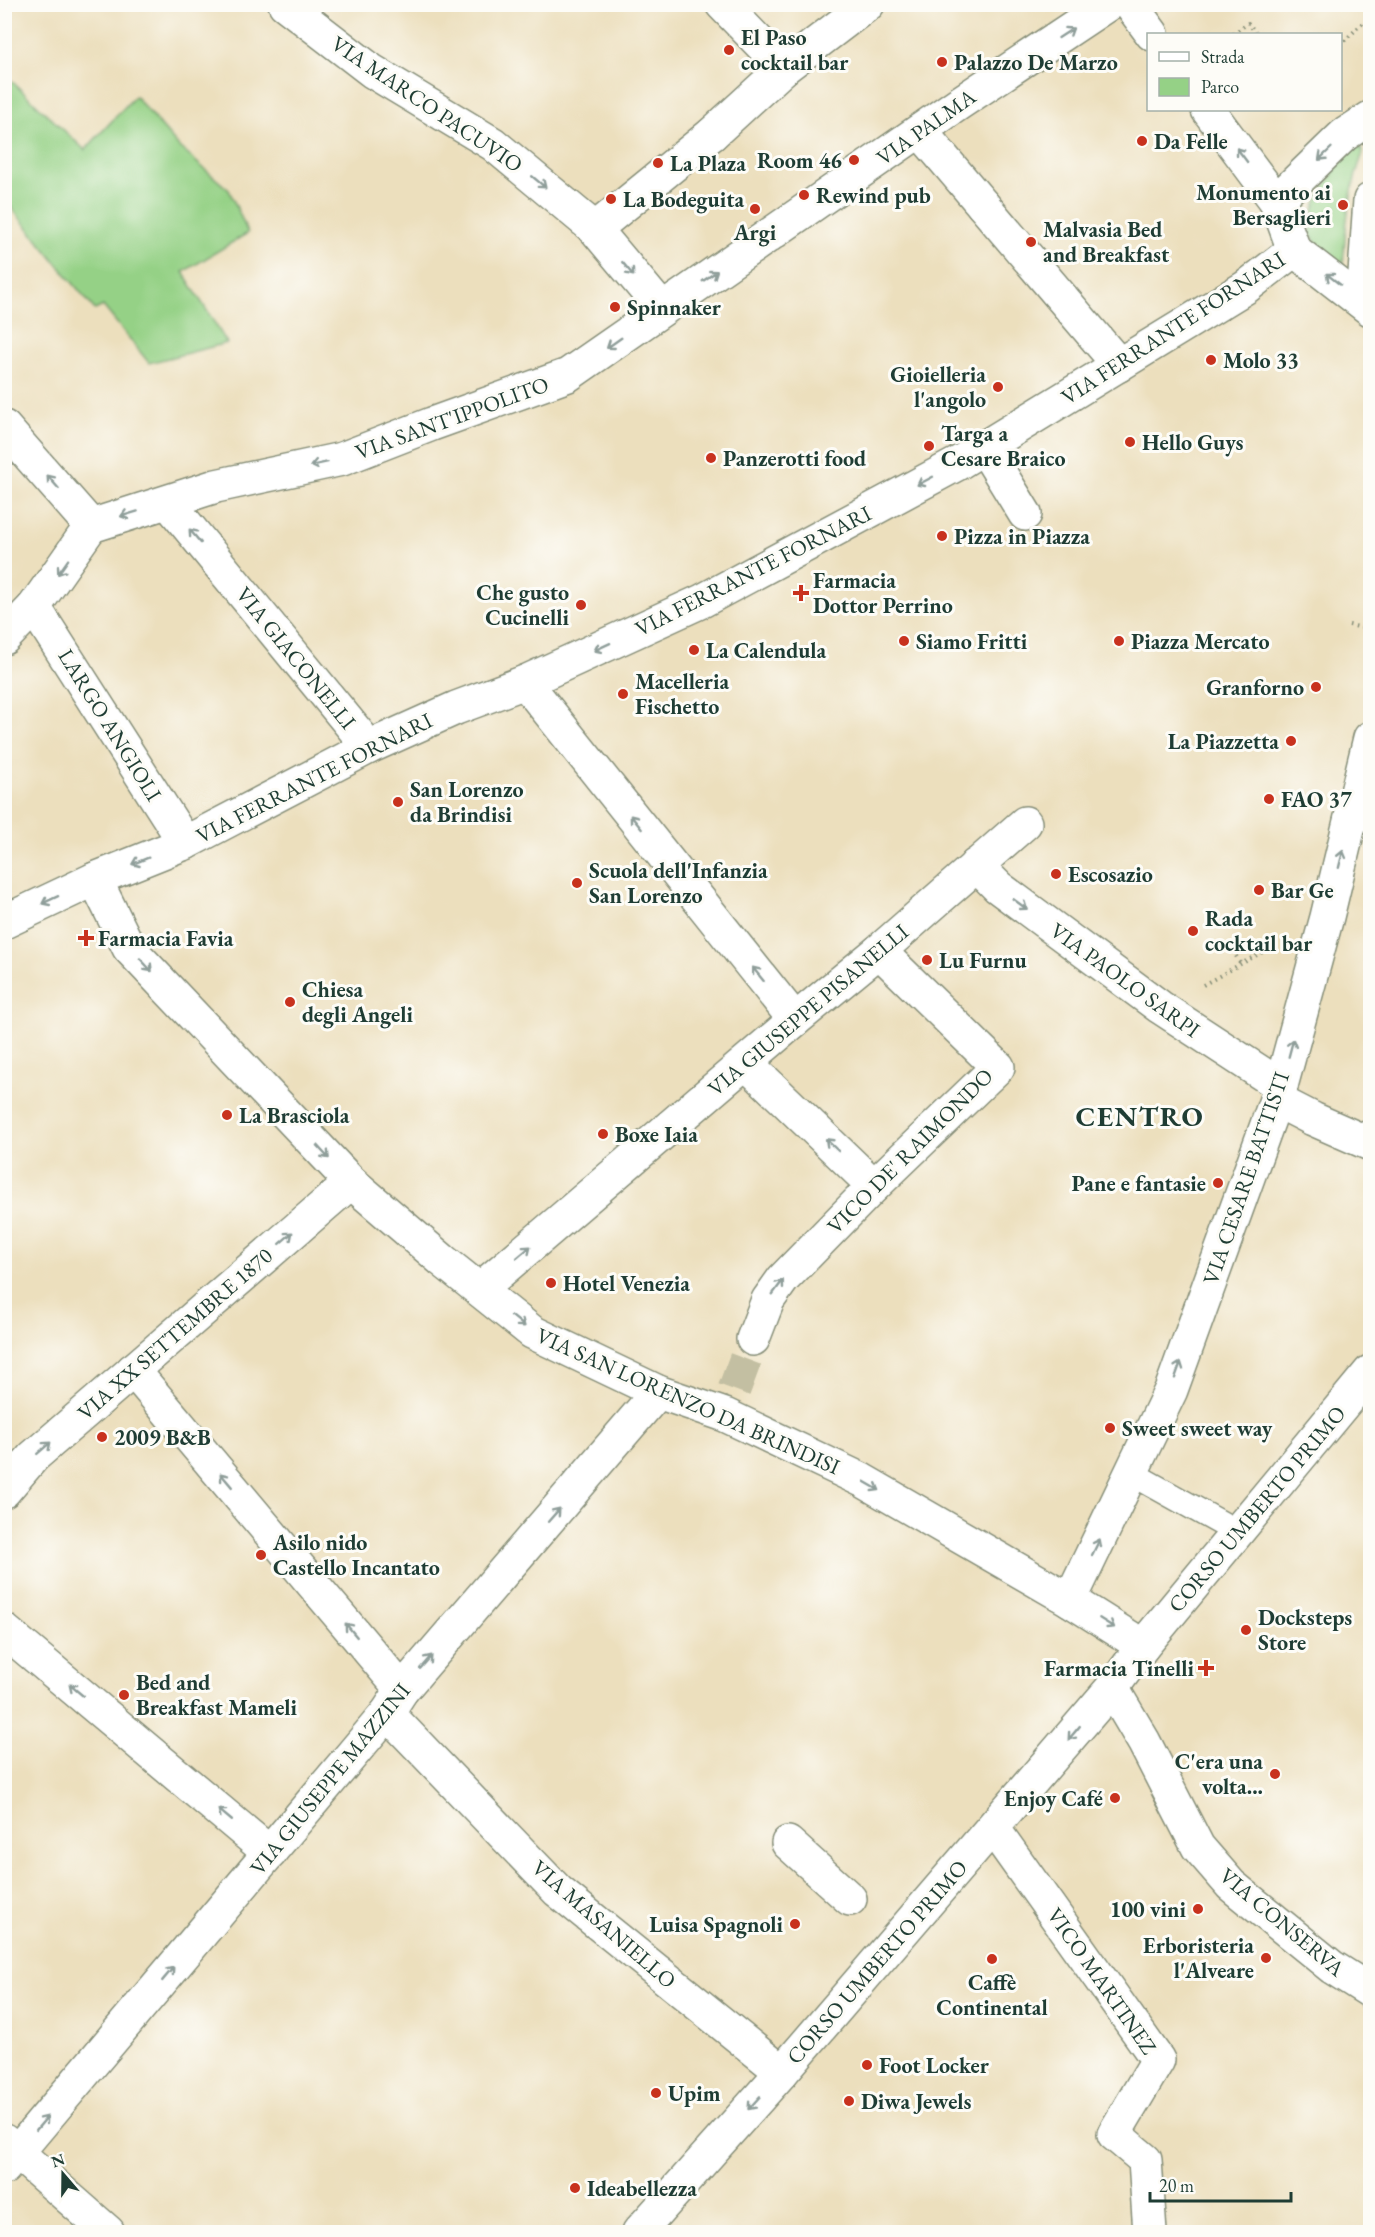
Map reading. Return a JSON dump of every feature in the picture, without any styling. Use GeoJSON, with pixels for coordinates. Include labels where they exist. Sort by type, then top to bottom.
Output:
{"type":"FeatureCollection","features":[{"type":"Feature","properties":{"kind":"street","name":"VIA MARCO PACUVIO"},"geometry":{"type":"LineString","coordinates":[[285,4],[372,71],[494,144],[595,229],[662,309]]}},
{"type":"Feature","properties":{"kind":"street"},"geometry":{"type":"LineString","coordinates":[[722,4],[784,68]]}},
{"type":"Feature","properties":{"kind":"street"},"geometry":{"type":"LineString","coordinates":[[595,229],[712,134],[784,68],[868,4]]}},
{"type":"Feature","properties":{"kind":"street","name":"VIA PALMA"},"geometry":{"type":"LineString","coordinates":[[662,309],[1108,4]]}},
{"type":"Feature","properties":{"kind":"street"},"geometry":{"type":"LineString","coordinates":[[1130,4],[1151,33]]}},
{"type":"Feature","properties":{"kind":"street"},"geometry":{"type":"LineString","coordinates":[[1209,111],[1276,201],[1294,250],[1367,306]]}},
{"type":"Feature","properties":{"kind":"street"},"geometry":{"type":"LineString","coordinates":[[1276,201],[1344,135],[1371,118]]}},
{"type":"Feature","properties":{"kind":"street"},"geometry":{"type":"LineString","coordinates":[[920,131],[1119,365]]}},
{"type":"Feature","properties":{"kind":"street"},"geometry":{"type":"LineString","coordinates":[[1367,306],[1371,200]]}},
{"type":"Feature","properties":{"kind":"street","name":"VIA FERRANTE FORNARI"},"geometry":{"type":"LineString","coordinates":[[4,922],[95,879],[185,843],[369,747],[456,708],[525,682],[702,601],[947,469],[1246,287],[1294,250]]}},
{"type":"Feature","properties":{"kind":"street","name":"VIA SANT'IPPOLITO"},"geometry":{"type":"LineString","coordinates":[[168,502],[224,484],[342,459],[568,375],[662,309]]}},
{"type":"Feature","properties":{"kind":"street"},"geometry":{"type":"LineString","coordinates":[[4,427],[91,526]]}},
{"type":"Feature","properties":{"kind":"street"},"geometry":{"type":"LineString","coordinates":[[984,447],[1025,514]]}},
{"type":"Feature","properties":{"kind":"street"},"geometry":{"type":"LineString","coordinates":[[4,638],[34,607],[91,526],[168,502]]}},
{"type":"Feature","properties":{"kind":"street","name":"VIA GIACONELLI"},"geometry":{"type":"LineString","coordinates":[[168,502],[369,747]]}},
{"type":"Feature","properties":{"kind":"street","name":"LARGO ANGIOLI"},"geometry":{"type":"LineString","coordinates":[[34,607],[185,843]]}},
{"type":"Feature","properties":{"kind":"street"},"geometry":{"type":"LineString","coordinates":[[525,682],[795,1020]]}},
{"type":"Feature","properties":{"kind":"street","name":"VIA CESARE BATTISTI"},"geometry":{"type":"LineString","coordinates":[[1070,1600],[1171,1390],[1278,1093],[1327,917],[1371,738]]}},
{"type":"Feature","properties":{"kind":"street","name":"VIA GIUSEPPE PISANELLI"},"geometry":{"type":"LineString","coordinates":[[480,1290],[795,1020],[879,951],[1024,823]]}},
{"type":"Feature","properties":{"kind":"street","name":"VIA PAOLO SARPI"},"geometry":{"type":"LineString","coordinates":[[976,866],[998,887],[1313,1119],[1371,1144]]}},
{"type":"Feature","properties":{"kind":"street","name":"VIA SAN LORENZO DA BRINDISI"},"geometry":{"type":"LineString","coordinates":[[95,879],[129,948],[351,1182],[532,1332],[658,1392],[730,1402],[1070,1600],[1143,1646]]}},
{"type":"Feature","properties":{"kind":"street","name":"VICO DE' RAIMONDO"},"geometry":{"type":"LineString","coordinates":[[753,1340],[768,1300],[783,1279],[874,1186],[998,1067],[879,951]]}},
{"type":"Feature","properties":{"kind":"street"},"geometry":{"type":"LineString","coordinates":[[746,1063],[874,1186]]}},
{"type":"Feature","properties":{"kind":"street","name":"VIA XX SETTEMBRE 1870"},"geometry":{"type":"LineString","coordinates":[[4,1491],[33,1457],[351,1182]]}},
{"type":"Feature","properties":{"kind":"street","name":"VIA MASANIELLO"},"geometry":{"type":"LineString","coordinates":[[133,1370],[394,1702],[558,1891],[782,2072]]}},
{"type":"Feature","properties":{"kind":"street","name":"CORSO UMBERTO PRIMO"},"geometry":{"type":"LineString","coordinates":[[639,2232],[782,2072],[993,1828],[1112,1688],[1143,1646],[1371,1372]]}},
{"type":"Feature","properties":{"kind":"street","name":"VIA GIUSEPPE MAZZINI"},"geometry":{"type":"LineString","coordinates":[[9,2154],[270,1853],[394,1702],[658,1392]]}},
{"type":"Feature","properties":{"kind":"street"},"geometry":{"type":"LineString","coordinates":[[4,1630],[270,1853]]}},
{"type":"Feature","properties":{"kind":"street","name":"VIA CONSERVA"},"geometry":{"type":"LineString","coordinates":[[1112,1688],[1144,1742],[1198,1847],[1231,1885],[1332,1967],[1371,1992]]}},
{"type":"Feature","properties":{"kind":"street","name":"VICO MARTINEZ"},"geometry":{"type":"LineString","coordinates":[[993,1828],[1158,2060],[1114,2134],[1145,2160],[1150,2232]]}},
{"type":"Feature","properties":{"kind":"street"},"geometry":{"type":"LineString","coordinates":[[788,1843],[850,1899]]}},
{"type":"Feature","properties":{"kind":"street"},"geometry":{"type":"LineString","coordinates":[[9,2154],[108,2232]]}},
{"type":"Feature","properties":{"kind":"lane"},"geometry":{"type":"LineString","coordinates":[[1131,1473],[1237,1533]]}},
{"type":"Feature","properties":{"kind":"path"},"geometry":{"type":"LineString","coordinates":[[1342,44],[1371,16]]}},
{"type":"Feature","properties":{"kind":"path"},"geometry":{"type":"LineString","coordinates":[[1234,33],[1248,23],[1256,33]]}},
{"type":"Feature","properties":{"kind":"path"},"geometry":{"type":"LineString","coordinates":[[1349,625],[1368,629]]}},
{"type":"Feature","properties":{"kind":"path"},"geometry":{"type":"LineString","coordinates":[[1197,988],[1280,942]]}},
{"type":"Feature","properties":{"kind":"path"},"geometry":{"type":"LineString","coordinates":[[1236,956],[1240,964]]}},
{"type":"Feature","properties":{"kind":"green space"},"geometry":{"type":"Polygon","coordinates":[[[4,74],[85,150],[135,96],[179,147],[229,190],[248,233],[183,272],[227,343],[149,363],[103,306],[95,310],[5,200],[4,74]]]}},
{"type":"Feature","properties":{"kind":"green space"},"geometry":{"type":"Polygon","coordinates":[[[1360,146],[1363,153],[1348,209],[1343,267],[1323,252],[1310,234],[1311,225],[1314,210],[1326,184],[1346,156],[1360,146]]]}},
{"type":"Feature","properties":{"kind":"tunnel"},"geometry":{"type":"LineString","coordinates":[[734,1390],[753,1339]]}},
{"type":"Feature","properties":{"kind":"place","name":"El Paso cocktail bar"},"geometry":{"type":"Point","coordinates":[729,50]}},
{"type":"Feature","properties":{"kind":"place","name":"Palazzo De Marzo"},"geometry":{"type":"Point","coordinates":[942,62]}},
{"type":"Feature","properties":{"kind":"place","name":"Da Felle"},"geometry":{"type":"Point","coordinates":[1142,141]}},
{"type":"Feature","properties":{"kind":"place","name":"Room 46"},"geometry":{"type":"Point","coordinates":[854,160]}},
{"type":"Feature","properties":{"kind":"place","name":"La Plaza"},"geometry":{"type":"Point","coordinates":[658,163]}},
{"type":"Feature","properties":{"kind":"place","name":"Rewind pub"},"geometry":{"type":"Point","coordinates":[804,195]}},
{"type":"Feature","properties":{"kind":"place","name":"La Bodeguita"},"geometry":{"type":"Point","coordinates":[611,199]}},
{"type":"Feature","properties":{"kind":"place","name":"Monumento ai Bersaglieri"},"geometry":{"type":"Point","coordinates":[1343,205]}},
{"type":"Feature","properties":{"kind":"place","name":"Argi"},"geometry":{"type":"Point","coordinates":[755,209]}},
{"type":"Feature","properties":{"kind":"place","name":"Malvasia Bed and Breakfast"},"geometry":{"type":"Point","coordinates":[1031,242]}},
{"type":"Feature","properties":{"kind":"place","name":"Spinnaker"},"geometry":{"type":"Point","coordinates":[615,307]}},
{"type":"Feature","properties":{"kind":"place","name":"Molo 33"},"geometry":{"type":"Point","coordinates":[1211,360]}},
{"type":"Feature","properties":{"kind":"place","name":"Gioielleria l'angolo"},"geometry":{"type":"Point","coordinates":[998,387]}},
{"type":"Feature","properties":{"kind":"place","name":"Hello Guys"},"geometry":{"type":"Point","coordinates":[1130,442]}},
{"type":"Feature","properties":{"kind":"place","name":"Targa a Cesare Braico"},"geometry":{"type":"Point","coordinates":[929,446]}},
{"type":"Feature","properties":{"kind":"place","name":"Panzerotti food"},"geometry":{"type":"Point","coordinates":[711,458]}},
{"type":"Feature","properties":{"kind":"place","name":"Pizza in Piazza"},"geometry":{"type":"Point","coordinates":[942,536]}},
{"type":"Feature","properties":{"kind":"place","name":"Farmacia Dottor Perrino"},"geometry":{"type":"Point","coordinates":[801,593]}},
{"type":"Feature","properties":{"kind":"place","name":"Che gusto Cucinelli"},"geometry":{"type":"Point","coordinates":[581,605]}},
{"type":"Feature","properties":{"kind":"place","name":"Siamo Fritti"},"geometry":{"type":"Point","coordinates":[904,641]}},
{"type":"Feature","properties":{"kind":"place","name":"Piazza Mercato"},"geometry":{"type":"Point","coordinates":[1119,641]}},
{"type":"Feature","properties":{"kind":"place","name":"La Calendula"},"geometry":{"type":"Point","coordinates":[694,650]}},
{"type":"Feature","properties":{"kind":"place","name":"Granforno"},"geometry":{"type":"Point","coordinates":[1316,687]}},
{"type":"Feature","properties":{"kind":"place","name":"Macelleria Fischetto"},"geometry":{"type":"Point","coordinates":[623,694]}},
{"type":"Feature","properties":{"kind":"place","name":"La Piazzetta"},"geometry":{"type":"Point","coordinates":[1291,741]}},
{"type":"Feature","properties":{"kind":"place","name":"FAO 37"},"geometry":{"type":"Point","coordinates":[1269,799]}},
{"type":"Feature","properties":{"kind":"place","name":"San Lorenzo da Brindisi"},"geometry":{"type":"Point","coordinates":[398,802]}},
{"type":"Feature","properties":{"kind":"place","name":"Escosazio"},"geometry":{"type":"Point","coordinates":[1056,874]}},
{"type":"Feature","properties":{"kind":"place","name":"Scuola dell'Infanzia San Lorenzo"},"geometry":{"type":"Point","coordinates":[577,883]}},
{"type":"Feature","properties":{"kind":"place","name":"Bar Ge"},"geometry":{"type":"Point","coordinates":[1259,890]}},
{"type":"Feature","properties":{"kind":"place","name":"Rada cocktail bar"},"geometry":{"type":"Point","coordinates":[1193,931]}},
{"type":"Feature","properties":{"kind":"place","name":"Farmacia Favia"},"geometry":{"type":"Point","coordinates":[86,938]}},
{"type":"Feature","properties":{"kind":"place","name":"Lu Furnu"},"geometry":{"type":"Point","coordinates":[927,960]}},
{"type":"Feature","properties":{"kind":"place","name":"Chiesa degli Angeli"},"geometry":{"type":"Point","coordinates":[290,1002]}},
{"type":"Feature","properties":{"kind":"place","name":"La Brasciola"},"geometry":{"type":"Point","coordinates":[227,1115]}},
{"type":"Feature","properties":{"kind":"place","name":"Boxe Iaia"},"geometry":{"type":"Point","coordinates":[603,1134]}},
{"type":"Feature","properties":{"kind":"place","name":"Pane e fantasie"},"geometry":{"type":"Point","coordinates":[1218,1183]}},
{"type":"Feature","properties":{"kind":"place","name":"Hotel Venezia"},"geometry":{"type":"Point","coordinates":[551,1283]}},
{"type":"Feature","properties":{"kind":"place","name":"Sweet sweet way"},"geometry":{"type":"Point","coordinates":[1110,1428]}},
{"type":"Feature","properties":{"kind":"place","name":"2009 B&B"},"geometry":{"type":"Point","coordinates":[102,1437]}},
{"type":"Feature","properties":{"kind":"place","name":"Asilo nido Castello Incantato"},"geometry":{"type":"Point","coordinates":[261,1555]}},
{"type":"Feature","properties":{"kind":"place","name":"Docksteps Store"},"geometry":{"type":"Point","coordinates":[1246,1630]}},
{"type":"Feature","properties":{"kind":"place","name":"Farmacia Tinelli"},"geometry":{"type":"Point","coordinates":[1206,1668]}},
{"type":"Feature","properties":{"kind":"place","name":"Bed and Breakfast Mameli"},"geometry":{"type":"Point","coordinates":[124,1695]}},
{"type":"Feature","properties":{"kind":"place","name":"C'era una volta..."},"geometry":{"type":"Point","coordinates":[1275,1774]}},
{"type":"Feature","properties":{"kind":"place","name":"Enjoy Café"},"geometry":{"type":"Point","coordinates":[1115,1798]}},
{"type":"Feature","properties":{"kind":"place","name":"100 vini"},"geometry":{"type":"Point","coordinates":[1198,1909]}},
{"type":"Feature","properties":{"kind":"place","name":"Luisa Spagnoli"},"geometry":{"type":"Point","coordinates":[795,1924]}},
{"type":"Feature","properties":{"kind":"place","name":"Erboristeria l'Alveare"},"geometry":{"type":"Point","coordinates":[1266,1958]}},
{"type":"Feature","properties":{"kind":"place","name":"Caffè Continental"},"geometry":{"type":"Point","coordinates":[992,1959]}},
{"type":"Feature","properties":{"kind":"place","name":"Foot Locker"},"geometry":{"type":"Point","coordinates":[867,2065]}},
{"type":"Feature","properties":{"kind":"place","name":"Upim"},"geometry":{"type":"Point","coordinates":[656,2093]}},
{"type":"Feature","properties":{"kind":"place","name":"Diwa Jewels"},"geometry":{"type":"Point","coordinates":[849,2101]}},
{"type":"Feature","properties":{"kind":"place","name":"Ideabellezza"},"geometry":{"type":"Point","coordinates":[575,2188]}},
{"type":"Feature","properties":{"kind":"district","name":"CENTRO"},"geometry":{"type":"Point","coordinates":[1140,1116]}}]}
